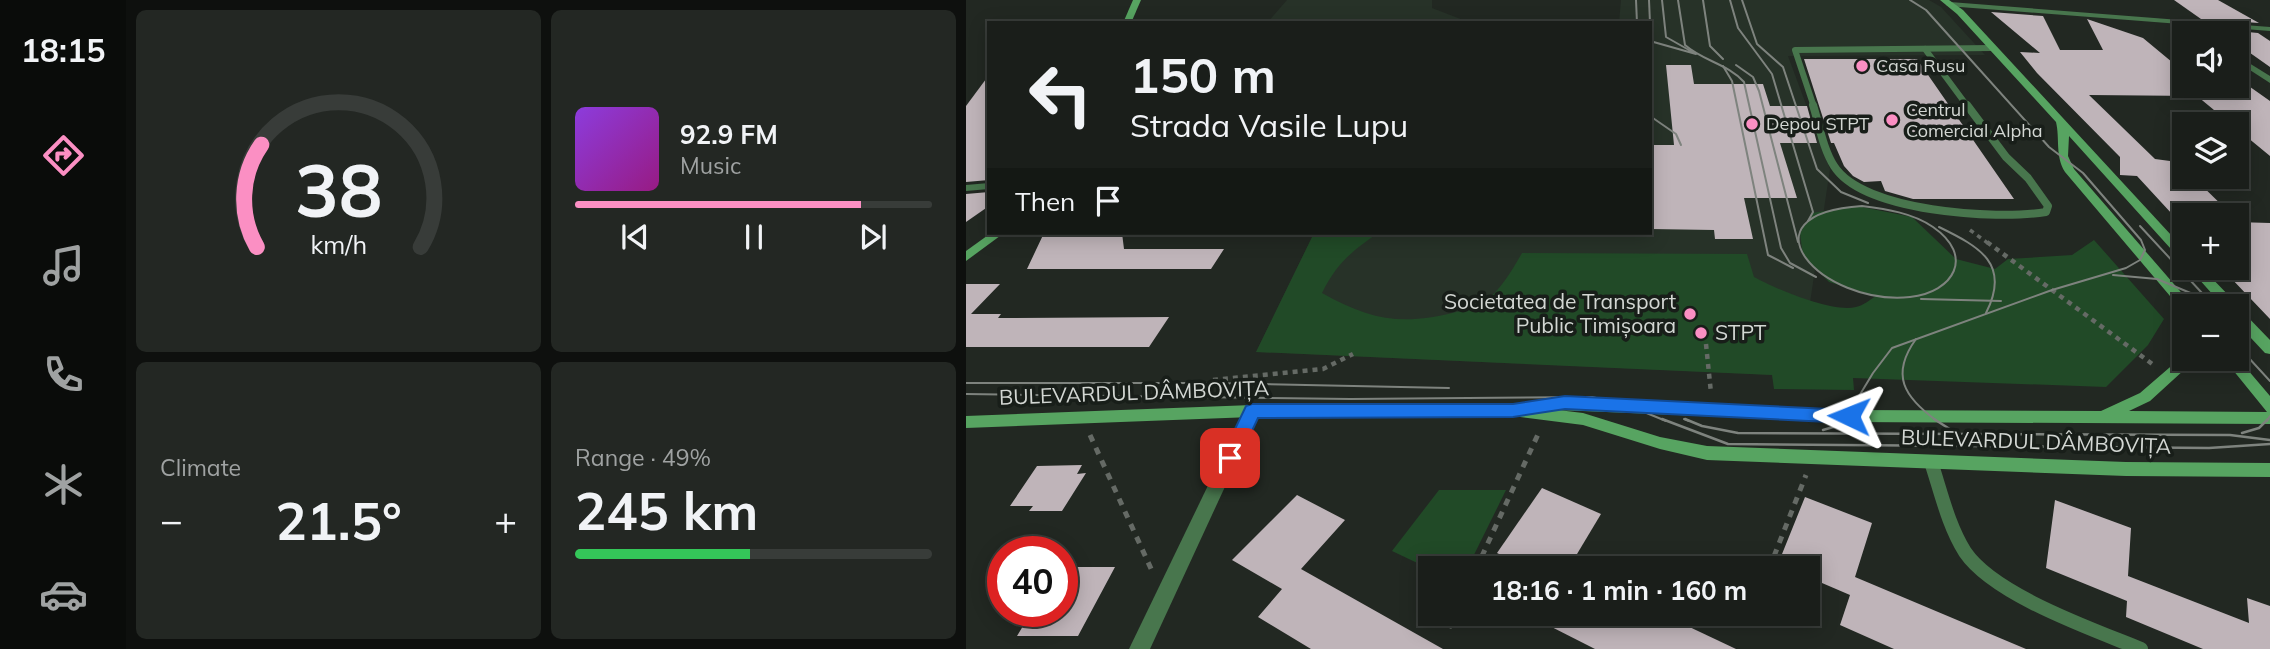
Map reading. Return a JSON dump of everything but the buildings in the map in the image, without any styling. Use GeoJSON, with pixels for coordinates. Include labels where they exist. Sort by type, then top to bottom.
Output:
{"type":"FeatureCollection","features":[{"type":"Feature","properties":{"kind":"street"},"geometry":{"type":"LineString","coordinates":[[1128,21],[1137,0]]}},
{"type":"Feature","properties":{"kind":"street"},"geometry":{"type":"LineString","coordinates":[[1947,2],[2172,22]]}},
{"type":"Feature","properties":{"kind":"street"},"geometry":{"type":"LineString","coordinates":[[1947,2],[2172,243]]}},
{"type":"Feature","properties":{"kind":"street"},"geometry":{"type":"LineString","coordinates":[[2249,27],[2270,29]]}},
{"type":"Feature","properties":{"kind":"street"},"geometry":{"type":"LineString","coordinates":[[2249,66],[2270,80]]}},
{"type":"Feature","properties":{"kind":"street"},"geometry":{"type":"LineString","coordinates":[[2055,116],[2064,131],[2061,152],[2069,170],[2176,294]]}},
{"type":"Feature","properties":{"kind":"street"},"geometry":{"type":"LineString","coordinates":[[966,188],[987,186]]}},
{"type":"Feature","properties":{"kind":"street"},"geometry":{"type":"LineString","coordinates":[[966,257],[995,235]]}},
{"type":"Feature","properties":{"kind":"street"},"geometry":{"type":"LineString","coordinates":[[2206,280],[2220,294]]}},
{"type":"Feature","properties":{"kind":"street"},"geometry":{"type":"LineString","coordinates":[[2249,327],[2270,349]]}},
{"type":"Feature","properties":{"kind":"street"},"geometry":{"type":"LineString","coordinates":[[2105,416],[2145,397],[2175,371]]}},
{"type":"Feature","properties":{"kind":"street"},"geometry":{"type":"LineString","coordinates":[[2241,371],[2270,407]]}},
{"type":"Feature","properties":{"kind":"street","name":"BULEVARDUL DÂMBOVIȚA"},"geometry":{"type":"LineString","coordinates":[[1513,410],[1565,403],[1849,416],[2270,418]]}},
{"type":"Feature","properties":{"kind":"street","name":"BULEVARDUL DÂMBOVIȚA"},"geometry":{"type":"LineString","coordinates":[[966,422],[1252,411],[1513,410],[1583,419],[1660,443],[1707,453],[2139,469],[2270,470]]}},
{"type":"Feature","properties":{"kind":"street"},"geometry":{"type":"LineString","coordinates":[[1139,649],[1252,411]]}},
{"type":"Feature","properties":{"kind":"lane"},"geometry":{"type":"LineString","coordinates":[[1925,49],[2006,157],[2028,178],[2048,206],[2046,212],[2033,214],[1897,204],[1843,178],[1833,165],[1795,50],[1992,48]]}},
{"type":"Feature","properties":{"kind":"lane"},"geometry":{"type":"LineString","coordinates":[[1931,461],[1957,534],[1973,563],[2019,593],[2141,649]]}},
{"type":"Feature","properties":{"kind":"path"},"geometry":{"type":"LineString","coordinates":[[1942,208],[2155,366]]}},
{"type":"Feature","properties":{"kind":"path"},"geometry":{"type":"LineString","coordinates":[[1706,344],[1712,411]]}},
{"type":"Feature","properties":{"kind":"path"},"geometry":{"type":"LineString","coordinates":[[1213,380],[1323,369],[1353,354]]}},
{"type":"Feature","properties":{"kind":"path"},"geometry":{"type":"LineString","coordinates":[[1482,556],[1547,414]]}},
{"type":"Feature","properties":{"kind":"path"},"geometry":{"type":"LineString","coordinates":[[1083,418],[1164,597]]}},
{"type":"Feature","properties":{"kind":"path"},"geometry":{"type":"LineString","coordinates":[[1774,556],[1813,457]]}},
{"type":"Feature","properties":{"kind":"shaded area"},"geometry":{"type":"Polygon","coordinates":[[[1287,0],[1432,0],[1432,8],[1466,21],[1269,21],[1287,0]]]}},
{"type":"Feature","properties":{"kind":"shaded area"},"geometry":{"type":"Polygon","coordinates":[[[1621,0],[1929,0],[1941,7],[1985,55],[1788,56],[1830,169],[1799,376],[1256,352],[1313,235],[1652,235],[1652,21],[1619,21],[1621,0]]]}},
{"type":"Feature","properties":{"kind":"green space"},"geometry":{"type":"Polygon","coordinates":[[[1857,206],[1912,217],[1956,259],[1995,269],[2008,259],[2072,255],[2094,240],[2164,319],[2148,345],[2106,387],[1853,378],[1854,390],[1774,389],[1772,375],[1256,352],[1313,235],[1375,235],[1346,259],[1322,293],[1371,315],[1387,318],[1419,319],[1479,306],[1500,287],[1522,253],[1747,254],[1754,277],[1804,299],[1846,308],[1864,304],[1876,296],[1829,282],[1803,255],[1800,233],[1812,213],[1857,206]]]}},
{"type":"Feature","properties":{"kind":"green space"},"geometry":{"type":"Polygon","coordinates":[[[1439,490],[1506,490],[1473,556],[1418,556],[1418,563],[1392,551],[1439,490]]]}},
{"type":"Feature","properties":{"kind":"tram line"},"geometry":{"type":"LineString","coordinates":[[1636,0],[1637,21]]}},
{"type":"Feature","properties":{"kind":"tram line"},"geometry":{"type":"LineString","coordinates":[[1649,0],[1650,21]]}},
{"type":"Feature","properties":{"kind":"tram line"},"geometry":{"type":"LineString","coordinates":[[1652,42],[1696,54],[1666,37],[1662,0]]}},
{"type":"Feature","properties":{"kind":"tram line"},"geometry":{"type":"LineString","coordinates":[[1678,0],[1685,45],[1724,67]]}},
{"type":"Feature","properties":{"kind":"tram line"},"geometry":{"type":"LineString","coordinates":[[1703,0],[1710,46],[1723,59]]}},
{"type":"Feature","properties":{"kind":"tram line"},"geometry":{"type":"LineString","coordinates":[[1730,0],[1738,28],[1772,74],[1813,212],[1808,221]]}},
{"type":"Feature","properties":{"kind":"tram line"},"geometry":{"type":"LineString","coordinates":[[1742,0],[1757,44],[1783,67],[1817,169],[1841,192],[1868,203]]}},
{"type":"Feature","properties":{"kind":"tram line"},"geometry":{"type":"LineString","coordinates":[[1910,0],[1926,10],[2049,147],[2083,173],[2141,240],[2145,250],[2140,260],[2126,268],[2052,290],[1916,339]]}},
{"type":"Feature","properties":{"kind":"tram line"},"geometry":{"type":"LineString","coordinates":[[1736,65],[1753,77],[1759,91],[1798,242]]}},
{"type":"Feature","properties":{"kind":"tram line"},"geometry":{"type":"LineString","coordinates":[[1724,67],[1744,82],[1781,248],[1790,263],[1816,277]]}},
{"type":"Feature","properties":{"kind":"tram line"},"geometry":{"type":"LineString","coordinates":[[1724,67],[1732,81],[1768,255],[1793,268]]}},
{"type":"Feature","properties":{"kind":"tram line"},"geometry":{"type":"LineString","coordinates":[[1652,117],[1676,134],[1681,145]]}},
{"type":"Feature","properties":{"kind":"tram line"},"geometry":{"type":"LineString","coordinates":[[1862,206],[1917,218],[1946,238],[1956,261],[1948,280],[1925,294],[1910,297],[1877,296],[1847,288],[1823,274],[1806,258],[1799,241],[1804,225],[1825,213],[1862,206]]}},
{"type":"Feature","properties":{"kind":"tram line"},"geometry":{"type":"LineString","coordinates":[[2140,226],[2203,294]]}},
{"type":"Feature","properties":{"kind":"tram line"},"geometry":{"type":"LineString","coordinates":[[1939,227],[1967,242],[1987,259],[1995,282],[1991,301]]}},
{"type":"Feature","properties":{"kind":"tram line"},"geometry":{"type":"LineString","coordinates":[[2113,275],[2157,279],[2193,294]]}},
{"type":"Feature","properties":{"kind":"tram line"},"geometry":{"type":"LineString","coordinates":[[1921,299],[1991,301]]}},
{"type":"Feature","properties":{"kind":"tram line"},"geometry":{"type":"LineString","coordinates":[[1986,313],[1991,301]]}},
{"type":"Feature","properties":{"kind":"tram line"},"geometry":{"type":"LineString","coordinates":[[1991,301],[2001,301]]}},
{"type":"Feature","properties":{"kind":"tram line"},"geometry":{"type":"LineString","coordinates":[[1844,421],[1873,373],[1892,348],[1916,339]]}},
{"type":"Feature","properties":{"kind":"tram line"},"geometry":{"type":"LineString","coordinates":[[1916,339],[1904,364],[1904,385],[1916,403],[1937,421]]}},
{"type":"Feature","properties":{"kind":"tram line"},"geometry":{"type":"LineString","coordinates":[[2249,358],[2270,381]]}},
{"type":"Feature","properties":{"kind":"tram line"},"geometry":{"type":"LineString","coordinates":[[966,383],[1211,383],[1449,388]]}},
{"type":"Feature","properties":{"kind":"tram line"},"geometry":{"type":"LineString","coordinates":[[966,394],[1351,399],[1592,397],[1627,405],[1666,421]]}},
{"type":"Feature","properties":{"kind":"tram line"},"geometry":{"type":"LineString","coordinates":[[2267,421],[2270,416]]}},
{"type":"Feature","properties":{"kind":"tram line"},"geometry":{"type":"LineString","coordinates":[[1662,419],[1728,444],[2209,448],[2270,444]]}},
{"type":"Feature","properties":{"kind":"tram line"},"geometry":{"type":"LineString","coordinates":[[1684,419],[1689,421]]}},
{"type":"Feature","properties":{"kind":"tram line"},"geometry":{"type":"LineString","coordinates":[[1685,419],[1702,426],[1738,433],[1957,434]]}},
{"type":"Feature","properties":{"kind":"tram line"},"geometry":{"type":"LineString","coordinates":[[2242,433],[2259,428],[2268,419]]}},
{"type":"Feature","properties":{"kind":"tram line"},"geometry":{"type":"LineString","coordinates":[[1823,430],[1840,425],[1844,421]]}},
{"type":"Feature","properties":{"kind":"tram line"},"geometry":{"type":"LineString","coordinates":[[1937,421],[1957,434]]}},
{"type":"Feature","properties":{"kind":"tram line"},"geometry":{"type":"LineString","coordinates":[[1957,434],[2230,435],[2270,440]]}},
{"type":"Feature","properties":{"kind":"place","name":"Casa Rusu"},"geometry":{"type":"Point","coordinates":[1862,66]}},
{"type":"Feature","properties":{"kind":"place","name":"Centrul Comercial Alpha"},"geometry":{"type":"Point","coordinates":[1892,120]}},
{"type":"Feature","properties":{"kind":"place","name":"Depou STPT"},"geometry":{"type":"Point","coordinates":[1752,124]}},
{"type":"Feature","properties":{"kind":"place","name":"Societatea de Transport Public Timișoara"},"geometry":{"type":"Point","coordinates":[1690,314]}},
{"type":"Feature","properties":{"kind":"place","name":"STPT"},"geometry":{"type":"Point","coordinates":[1701,333]}},
{"type":"Feature","properties":{"kind":"route"},"geometry":{"type":"LineString","coordinates":[[1230,458],[1252,411],[1513,410],[1587,403],[1632,408],[1849,416]]}}]}
